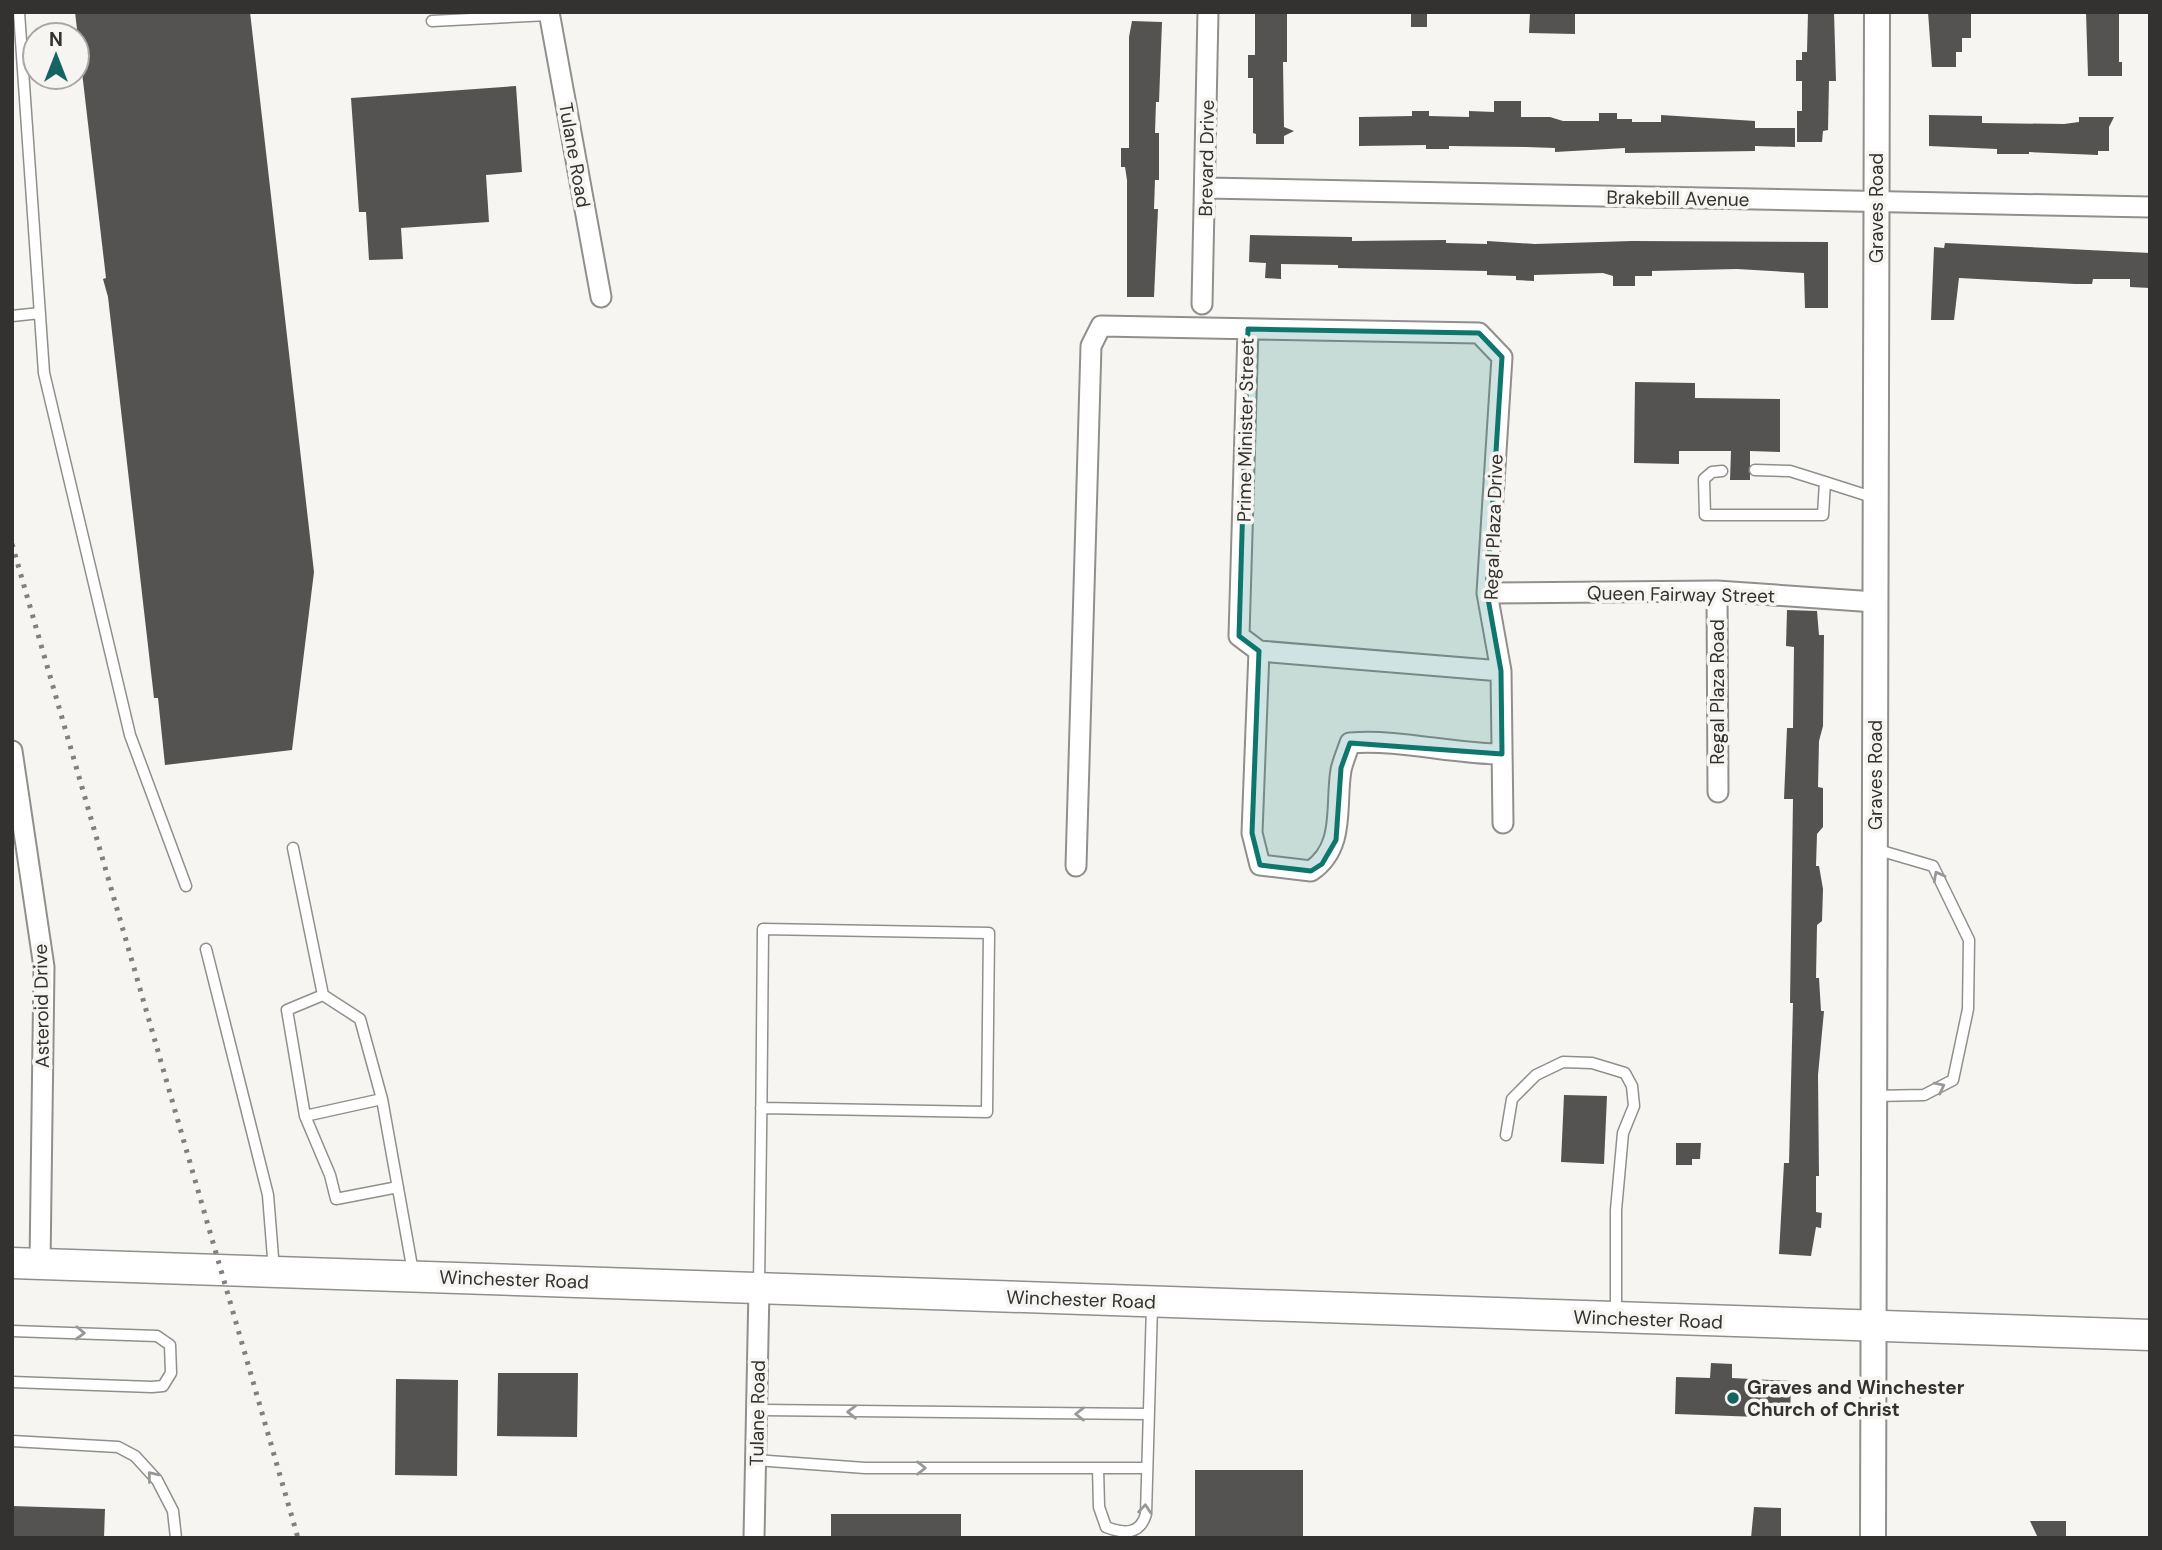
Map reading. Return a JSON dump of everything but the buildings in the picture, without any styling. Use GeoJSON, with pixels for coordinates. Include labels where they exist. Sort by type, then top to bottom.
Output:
{"type":"FeatureCollection","features":[{"type":"Feature","properties":{"kind":"main road","name":"Winchester Road"},"geometry":{"type":"LineString","coordinates":[[26,1263],[2150,1335]]}},
{"type":"Feature","properties":{"kind":"street","name":"Brevard Drive"},"geometry":{"type":"LineString","coordinates":[[1202,304],[1208,12]]}},
{"type":"Feature","properties":{"kind":"street","name":"Graves Road"},"geometry":{"type":"LineString","coordinates":[[1873,1538],[1877,12]]}},
{"type":"Feature","properties":{"kind":"street","name":"Tulane Road"},"geometry":{"type":"LineString","coordinates":[[549,13],[601,297]]}},
{"type":"Feature","properties":{"kind":"street","name":"Brakebill Avenue"},"geometry":{"type":"LineString","coordinates":[[1206,188],[2150,207]]}},
{"type":"Feature","properties":{"kind":"street","name":"Prime Minister Street"},"geometry":{"type":"LineString","coordinates":[[1076,866],[1091,346],[1101,327],[1248,329],[1239,636],[1259,651]]}},
{"type":"Feature","properties":{"kind":"street","name":"Regal Plaza Drive"},"geometry":{"type":"LineString","coordinates":[[1248,329],[1479,333],[1502,357],[1487,593],[1501,671],[1503,822]]}},
{"type":"Feature","properties":{"kind":"street","name":"Queen Fairway Street"},"geometry":{"type":"LineString","coordinates":[[1487,593],[1717,591],[1875,602]]}},
{"type":"Feature","properties":{"kind":"street","name":"Regal Plaza Road"},"geometry":{"type":"LineString","coordinates":[[1717,591],[1718,792]]}},
{"type":"Feature","properties":{"kind":"street"},"geometry":{"type":"LineString","coordinates":[[1501,671],[1259,651],[1252,833],[1260,865],[1311,871],[1322,864],[1336,840],[1341,768],[1350,743],[1370,742],[1471,754],[1502,754]]}},
{"type":"Feature","properties":{"kind":"street","name":"Asteroid Drive"},"geometry":{"type":"LineString","coordinates":[[12,751],[44,967],[26,1263]]}},
{"type":"Feature","properties":{"kind":"street","name":"Tulane Road"},"geometry":{"type":"LineString","coordinates":[[754,1538],[760,1288]]}},
{"type":"Feature","properties":{"kind":"lane"},"geometry":{"type":"LineString","coordinates":[[19,12],[44,373],[130,734],[186,886]]}},
{"type":"Feature","properties":{"kind":"lane"},"geometry":{"type":"LineString","coordinates":[[432,21],[549,13]]}},
{"type":"Feature","properties":{"kind":"lane"},"geometry":{"type":"LineString","coordinates":[[12,316],[40,313]]}},
{"type":"Feature","properties":{"kind":"lane"},"geometry":{"type":"LineString","coordinates":[[1755,470],[1790,471],[1875,498]]}},
{"type":"Feature","properties":{"kind":"lane"},"geometry":{"type":"LineString","coordinates":[[1722,471],[1712,472],[1704,479],[1705,515],[1824,515],[1825,482]]}},
{"type":"Feature","properties":{"kind":"lane"},"geometry":{"type":"LineString","coordinates":[[293,848],[323,995],[360,1019],[382,1098],[413,1276]]}},
{"type":"Feature","properties":{"kind":"lane"},"geometry":{"type":"LineString","coordinates":[[1873,1096],[1924,1095],[1953,1080],[1968,1009],[1969,940],[1933,866],[1874,849]]}},
{"type":"Feature","properties":{"kind":"lane"},"geometry":{"type":"LineString","coordinates":[[760,1288],[761,1108],[763,929],[989,933],[986,1112],[761,1108]]}},
{"type":"Feature","properties":{"kind":"lane"},"geometry":{"type":"LineString","coordinates":[[206,949],[268,1195],[275,1270]]}},
{"type":"Feature","properties":{"kind":"lane"},"geometry":{"type":"LineString","coordinates":[[323,995],[287,1010],[305,1116],[330,1175],[336,1199],[398,1187]]}},
{"type":"Feature","properties":{"kind":"lane"},"geometry":{"type":"LineString","coordinates":[[1506,1135],[1512,1099],[1536,1075],[1563,1062],[1592,1063],[1625,1073],[1632,1086],[1634,1106],[1623,1133],[1617,1197],[1616,1318]]}},
{"type":"Feature","properties":{"kind":"lane"},"geometry":{"type":"LineString","coordinates":[[305,1116],[382,1098]]}},
{"type":"Feature","properties":{"kind":"lane"},"geometry":{"type":"LineString","coordinates":[[1098,1468],[1101,1517],[1106,1527],[1121,1533],[1134,1531],[1143,1524],[1146,1514],[1152,1302]]}},
{"type":"Feature","properties":{"kind":"lane"},"geometry":{"type":"LineString","coordinates":[[12,1331],[157,1336],[170,1345],[171,1374],[163,1386],[152,1387],[12,1382]]}},
{"type":"Feature","properties":{"kind":"lane"},"geometry":{"type":"LineString","coordinates":[[757,1410],[1148,1414]]}},
{"type":"Feature","properties":{"kind":"lane"},"geometry":{"type":"LineString","coordinates":[[12,1441],[118,1447],[135,1456],[157,1480],[173,1511],[176,1538]]}},
{"type":"Feature","properties":{"kind":"lane"},"geometry":{"type":"LineString","coordinates":[[755,1460],[865,1468],[1146,1468]]}},
{"type":"Feature","properties":{"kind":"highlighted area"},"geometry":{"type":"Polygon","coordinates":[[[1248,329],[1479,333],[1502,357],[1487,593],[1501,671],[1502,754],[1350,743],[1341,768],[1336,840],[1322,864],[1311,871],[1260,865],[1252,833],[1259,651],[1239,636],[1248,329]]]}},
{"type":"Feature","properties":{"kind":"railway"},"geometry":{"type":"LineString","coordinates":[[12,544],[298,1538]]}},
{"type":"Feature","properties":{"kind":"place","name":"Graves and Winchester Church of Christ"},"geometry":{"type":"Point","coordinates":[1733,1398]}}]}
